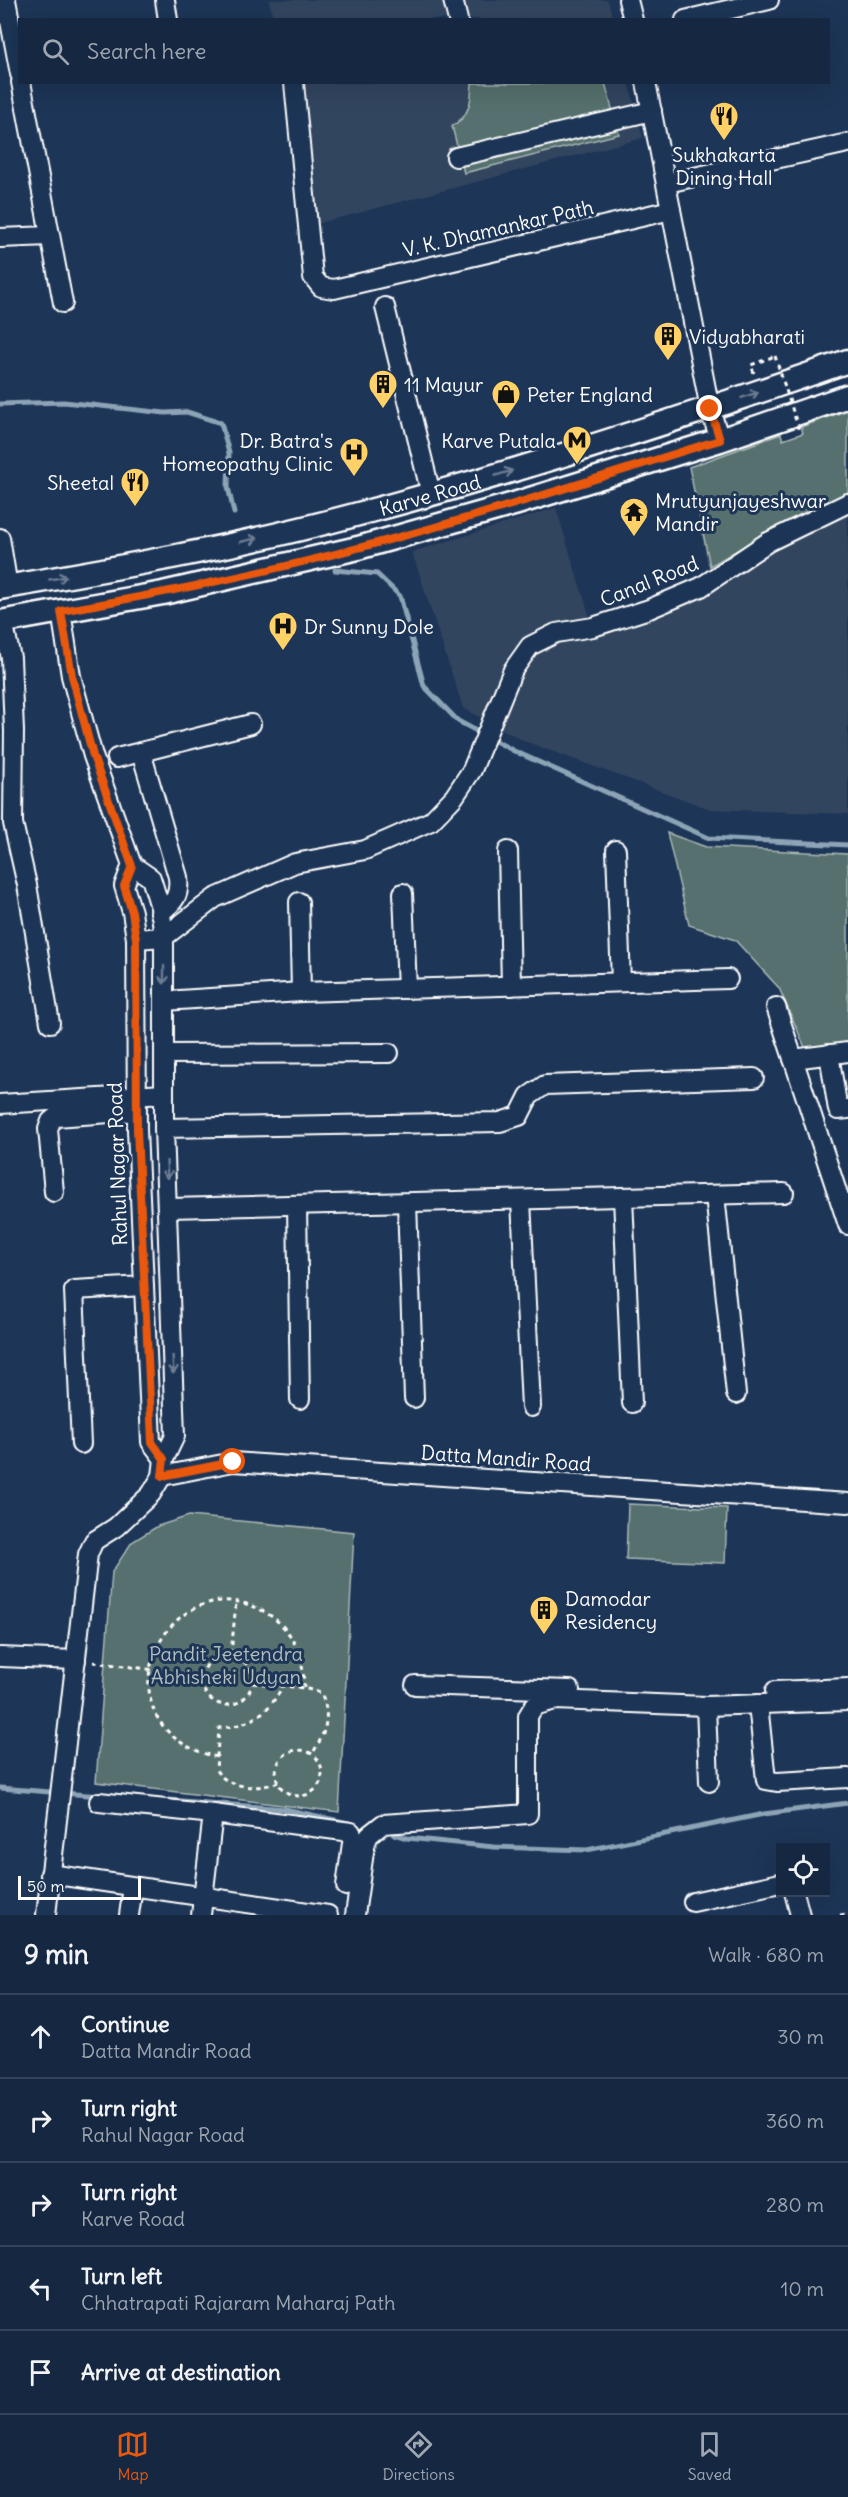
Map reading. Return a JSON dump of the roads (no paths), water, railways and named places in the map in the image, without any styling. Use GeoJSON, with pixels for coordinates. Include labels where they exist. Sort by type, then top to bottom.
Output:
{"type":"FeatureCollection","features":[{"type":"Feature","properties":{"kind":"main road","name":"Karve Road"},"geometry":{"type":"LineString","coordinates":[[4,587],[156,561],[350,517],[710,409],[848,362]]}},
{"type":"Feature","properties":{"kind":"main road","name":"Karve Road"},"geometry":{"type":"LineString","coordinates":[[1,622],[163,593],[358,548],[514,504],[720,440],[848,396]]}},
{"type":"Feature","properties":{"kind":"street"},"geometry":{"type":"LineString","coordinates":[[6,0],[18,63]]}},
{"type":"Feature","properties":{"kind":"street"},"geometry":{"type":"LineString","coordinates":[[165,0],[168,18]]}},
{"type":"Feature","properties":{"kind":"street"},"geometry":{"type":"LineString","coordinates":[[453,0],[458,18]]}},
{"type":"Feature","properties":{"kind":"street"},"geometry":{"type":"LineString","coordinates":[[628,0],[632,18]]}},
{"type":"Feature","properties":{"kind":"street"},"geometry":{"type":"LineString","coordinates":[[693,18],[769,0]]}},
{"type":"Feature","properties":{"kind":"street"},"geometry":{"type":"LineString","coordinates":[[21,84],[63,303]]}},
{"type":"Feature","properties":{"kind":"street","name":"V. K. Dhamankar Path"},"geometry":{"type":"LineString","coordinates":[[294,84],[313,277],[321,287],[334,289],[671,210]]}},
{"type":"Feature","properties":{"kind":"street"},"geometry":{"type":"LineString","coordinates":[[646,84],[710,409],[720,440]]}},
{"type":"Feature","properties":{"kind":"street"},"geometry":{"type":"LineString","coordinates":[[456,157],[652,111]]}},
{"type":"Feature","properties":{"kind":"street"},"geometry":{"type":"LineString","coordinates":[[667,183],[848,143]]}},
{"type":"Feature","properties":{"kind":"street"},"geometry":{"type":"LineString","coordinates":[[0,238],[50,236]]}},
{"type":"Feature","properties":{"kind":"street"},"geometry":{"type":"LineString","coordinates":[[385,307],[431,494]]}},
{"type":"Feature","properties":{"kind":"street","name":"Canal Road"},"geometry":{"type":"LineString","coordinates":[[164,937],[215,898],[295,863],[365,850],[431,821],[454,797],[472,770],[513,670],[530,646],[556,633],[593,627],[649,609],[701,587],[768,542],[848,502]]}},
{"type":"Feature","properties":{"kind":"street"},"geometry":{"type":"LineString","coordinates":[[0,538],[4,587]]}},
{"type":"Feature","properties":{"kind":"street"},"geometry":{"type":"LineString","coordinates":[[45,1915],[88,1554],[94,1541],[139,1508],[163,1468],[175,1436],[169,1208],[164,1128],[164,937],[152,878],[132,866],[93,756],[72,676],[61,611]]}},
{"type":"Feature","properties":{"kind":"street"},"geometry":{"type":"LineString","coordinates":[[1,622],[10,658],[14,720],[13,823],[27,885],[50,1023]]}},
{"type":"Feature","properties":{"kind":"street"},"geometry":{"type":"LineString","coordinates":[[117,758],[251,723]]}},
{"type":"Feature","properties":{"kind":"street"},"geometry":{"type":"LineString","coordinates":[[141,752],[180,889],[177,899],[160,913]]}},
{"type":"Feature","properties":{"kind":"street"},"geometry":{"type":"LineString","coordinates":[[616,850],[621,982]]}},
{"type":"Feature","properties":{"kind":"street"},"geometry":{"type":"LineString","coordinates":[[508,851],[511,986]]}},
{"type":"Feature","properties":{"kind":"street","name":"Rahul Nagar Road"},"geometry":{"type":"LineString","coordinates":[[132,866],[124,886],[132,912],[136,939],[137,1103],[152,1442],[163,1468]]}},
{"type":"Feature","properties":{"kind":"street"},"geometry":{"type":"LineString","coordinates":[[403,893],[407,989]]}},
{"type":"Feature","properties":{"kind":"street"},"geometry":{"type":"LineString","coordinates":[[298,902],[301,992]]}},
{"type":"Feature","properties":{"kind":"street"},"geometry":{"type":"LineString","coordinates":[[136,939],[164,937]]}},
{"type":"Feature","properties":{"kind":"street"},"geometry":{"type":"LineString","coordinates":[[164,1001],[301,992],[728,979]]}},
{"type":"Feature","properties":{"kind":"street"},"geometry":{"type":"LineString","coordinates":[[776,1007],[848,1225]]}},
{"type":"Feature","properties":{"kind":"street"},"geometry":{"type":"LineString","coordinates":[[793,1059],[848,1052]]}},
{"type":"Feature","properties":{"kind":"street"},"geometry":{"type":"LineString","coordinates":[[164,1054],[389,1053]]}},
{"type":"Feature","properties":{"kind":"street"},"geometry":{"type":"LineString","coordinates":[[829,1054],[838,1110],[848,1109]]}},
{"type":"Feature","properties":{"kind":"street"},"geometry":{"type":"LineString","coordinates":[[164,1128],[500,1122],[519,1116],[528,1096],[545,1085],[754,1078]]}},
{"type":"Feature","properties":{"kind":"street"},"geometry":{"type":"LineString","coordinates":[[54,1192],[48,1129],[51,1121],[56,1117],[137,1103],[164,1094]]}},
{"type":"Feature","properties":{"kind":"street"},"geometry":{"type":"LineString","coordinates":[[0,1104],[137,1103]]}},
{"type":"Feature","properties":{"kind":"street"},"geometry":{"type":"LineString","coordinates":[[169,1208],[784,1193]]}},
{"type":"Feature","properties":{"kind":"street"},"geometry":{"type":"LineString","coordinates":[[715,1195],[736,1394]]}},
{"type":"Feature","properties":{"kind":"street"},"geometry":{"type":"LineString","coordinates":[[623,1197],[632,1403]]}},
{"type":"Feature","properties":{"kind":"street"},"geometry":{"type":"LineString","coordinates":[[521,1200],[531,1407]]}},
{"type":"Feature","properties":{"kind":"street"},"geometry":{"type":"LineString","coordinates":[[407,1203],[414,1398]]}},
{"type":"Feature","properties":{"kind":"street"},"geometry":{"type":"LineString","coordinates":[[297,1205],[300,1399]]}},
{"type":"Feature","properties":{"kind":"street"},"geometry":{"type":"LineString","coordinates":[[81,1443],[74,1290],[144,1286]]}},
{"type":"Feature","properties":{"kind":"street","name":"Datta Mandir Road"},"geometry":{"type":"LineString","coordinates":[[163,1468],[233,1462],[848,1503]]}},
{"type":"Feature","properties":{"kind":"street"},"geometry":{"type":"LineString","coordinates":[[0,1657],[76,1660]]}},
{"type":"Feature","properties":{"kind":"street"},"geometry":{"type":"LineString","coordinates":[[415,1685],[689,1694],[848,1688]]}},
{"type":"Feature","properties":{"kind":"street"},"geometry":{"type":"LineString","coordinates":[[355,1915],[365,1845],[369,1835],[383,1824],[528,1814],[528,1716],[534,1706],[555,1700],[706,1706],[848,1701]]}},
{"type":"Feature","properties":{"kind":"street"},"geometry":{"type":"LineString","coordinates":[[758,1704],[766,1779],[777,1782],[848,1778]]}},
{"type":"Feature","properties":{"kind":"street"},"geometry":{"type":"LineString","coordinates":[[706,1706],[709,1782]]}},
{"type":"Feature","properties":{"kind":"street"},"geometry":{"type":"LineString","coordinates":[[99,1802],[351,1832],[353,1836],[346,1887]]}},
{"type":"Feature","properties":{"kind":"street"},"geometry":{"type":"LineString","coordinates":[[202,1906],[213,1814]]}},
{"type":"Feature","properties":{"kind":"street"},"geometry":{"type":"LineString","coordinates":[[50,1875],[133,1887],[202,1906],[328,1915]]}},
{"type":"Feature","properties":{"kind":"street"},"geometry":{"type":"LineString","coordinates":[[693,1902],[776,1884]]}},
{"type":"Feature","properties":{"kind":"street"},"geometry":{"type":"LineString","coordinates":[[129,1915],[133,1887]]}},
{"type":"Feature","properties":{"kind":"street"},"geometry":{"type":"LineString","coordinates":[[795,1897],[800,1915]]}},
{"type":"Feature","properties":{"kind":"waterway"},"geometry":{"type":"LineString","coordinates":[[0,404],[64,402],[165,413],[187,412],[221,423],[229,453],[228,487],[234,513]]}},
{"type":"Feature","properties":{"kind":"waterway"},"geometry":{"type":"LineString","coordinates":[[335,570],[377,574],[400,596],[424,686],[458,721],[514,751],[709,838],[848,845]]}},
{"type":"Feature","properties":{"kind":"waterway"},"geometry":{"type":"LineString","coordinates":[[0,1788],[100,1796]]}},
{"type":"Feature","properties":{"kind":"waterway"},"geometry":{"type":"LineString","coordinates":[[169,1800],[285,1809],[353,1824]]}},
{"type":"Feature","properties":{"kind":"waterway"},"geometry":{"type":"LineString","coordinates":[[394,1834],[407,1838],[494,1847],[587,1850],[764,1814],[848,1803]]}},
{"type":"Feature","properties":{"kind":"place","name":"Sukhakarta Dining Hall"},"geometry":{"type":"Point","coordinates":[724,142]}},
{"type":"Feature","properties":{"kind":"place","name":"Vidyabharati"},"geometry":{"type":"Point","coordinates":[668,362]}},
{"type":"Feature","properties":{"kind":"place","name":"11 Mayur"},"geometry":{"type":"Point","coordinates":[383,410]}},
{"type":"Feature","properties":{"kind":"place","name":"Peter England"},"geometry":{"type":"Point","coordinates":[506,420]}},
{"type":"Feature","properties":{"kind":"place","name":"Karve Putala"},"geometry":{"type":"Point","coordinates":[577,466]}},
{"type":"Feature","properties":{"kind":"place","name":"Dr. Batra's Homeopathy Clinic"},"geometry":{"type":"Point","coordinates":[354,478]}},
{"type":"Feature","properties":{"kind":"place","name":"Sheetal"},"geometry":{"type":"Point","coordinates":[135,508]}},
{"type":"Feature","properties":{"kind":"place","name":"Mrutyunjayeshwar Mandir"},"geometry":{"type":"Point","coordinates":[634,538]}},
{"type":"Feature","properties":{"kind":"place","name":"Dr Sunny Dole"},"geometry":{"type":"Point","coordinates":[283,652]}},
{"type":"Feature","properties":{"kind":"place","name":"Damodar Residency"},"geometry":{"type":"Point","coordinates":[544,1636]}},
{"type":"Feature","properties":{"kind":"park label","name":"Pandit Jeetendra Abhisheki Udyan"},"geometry":{"type":"Point","coordinates":[226,1664]}}]}
